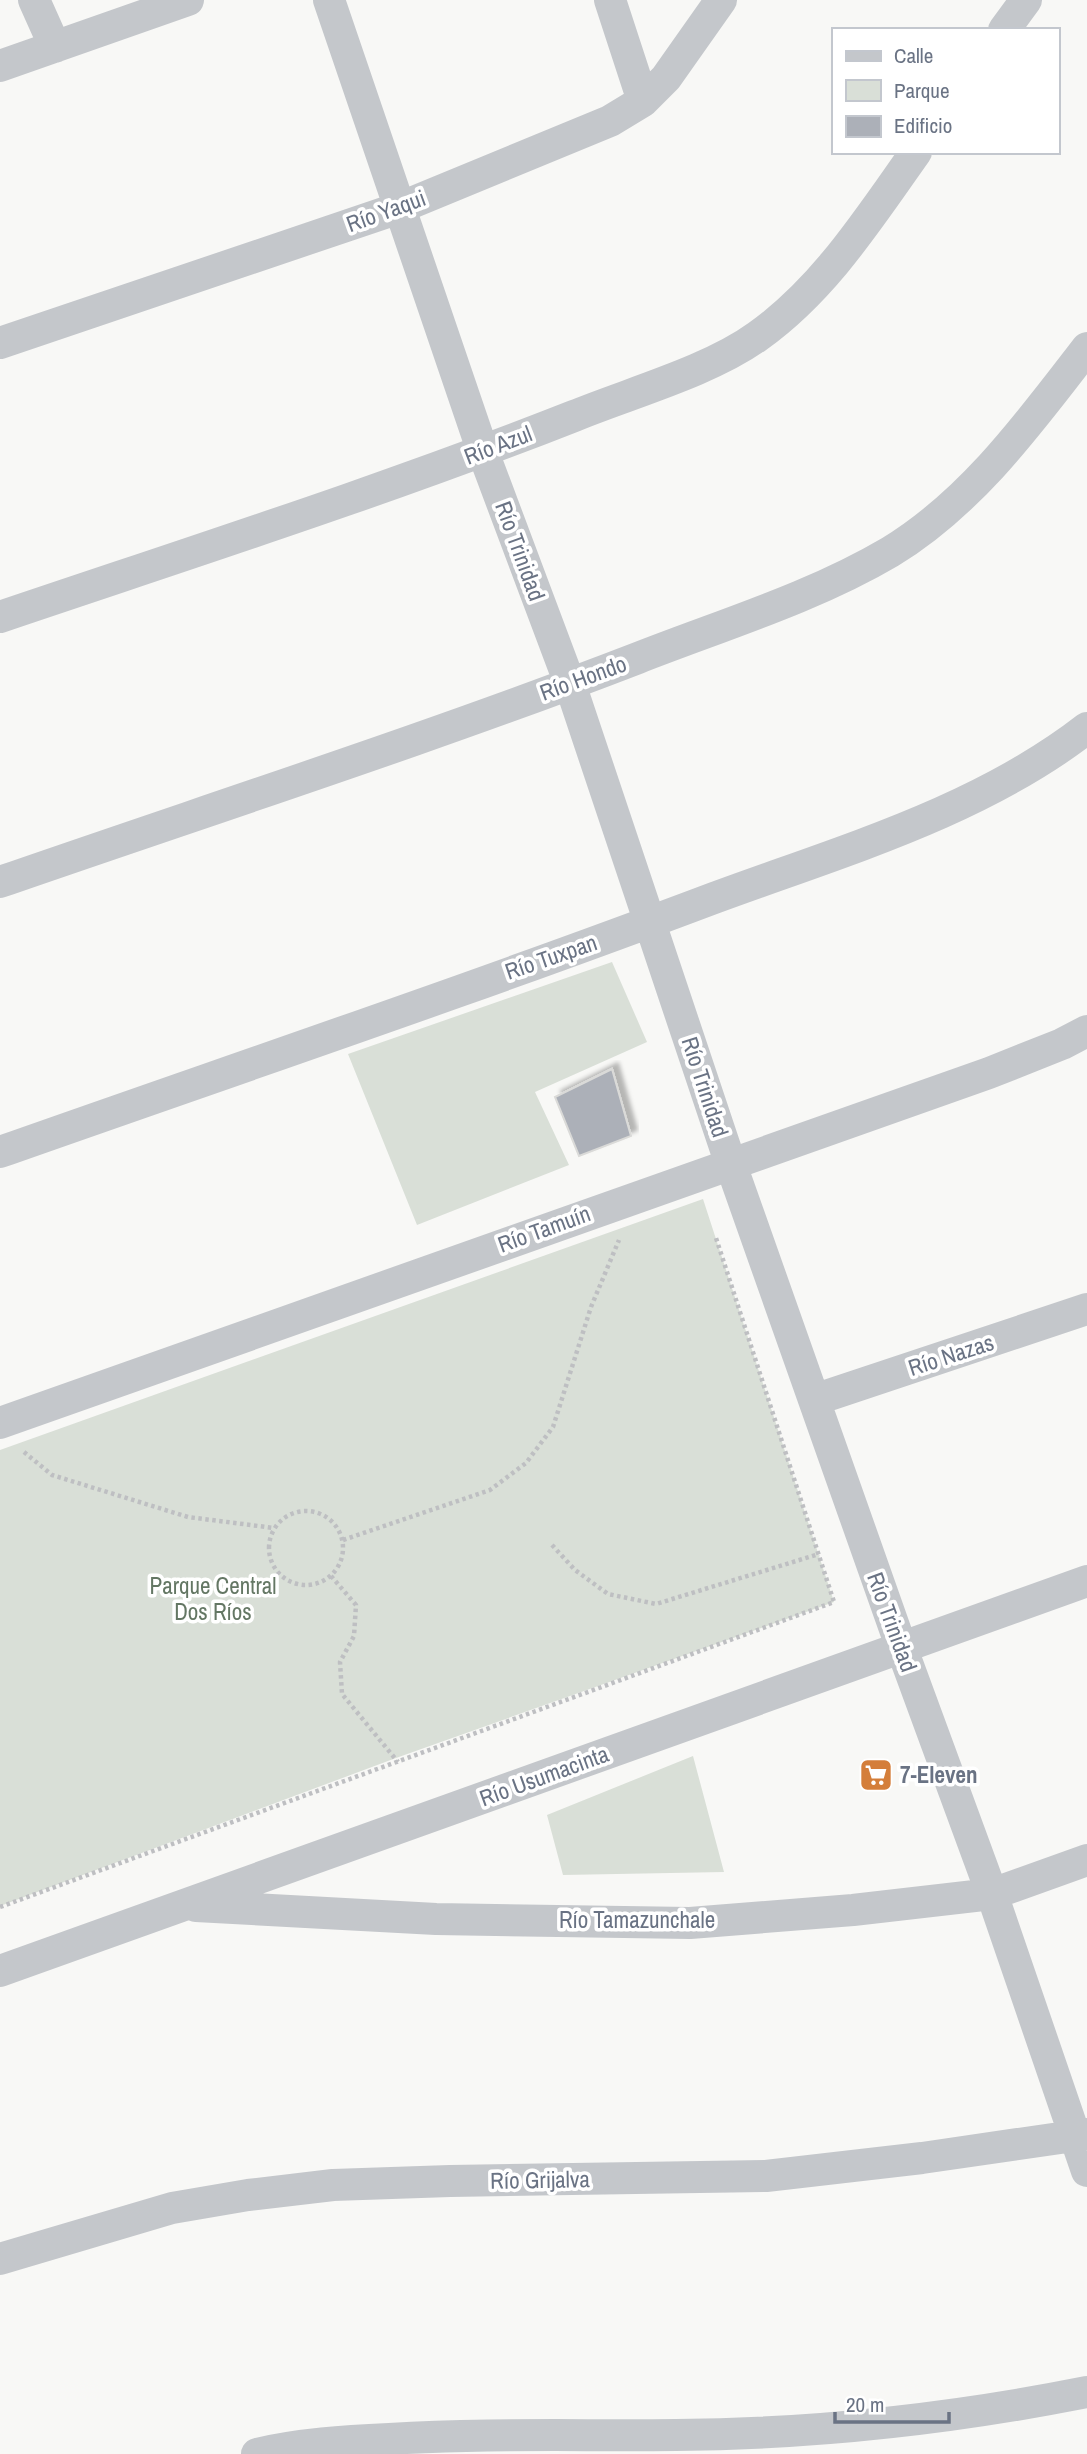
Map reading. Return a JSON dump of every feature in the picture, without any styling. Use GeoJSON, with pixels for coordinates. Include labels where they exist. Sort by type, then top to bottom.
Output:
{"type":"FeatureCollection","features":[{"type":"Feature","properties":{"kind":"street"},"geometry":{"type":"LineString","coordinates":[[34,0],[55,47]]}},
{"type":"Feature","properties":{"kind":"street"},"geometry":{"type":"LineString","coordinates":[[0,66],[188,0]]}},
{"type":"Feature","properties":{"kind":"street","name":"Río Trinidad"},"geometry":{"type":"LineString","coordinates":[[330,0],[483,452],[570,684],[730,1162],[902,1648],[1081,2136],[1087,2171]]}},
{"type":"Feature","properties":{"kind":"street"},"geometry":{"type":"LineString","coordinates":[[610,0],[643,101]]}},
{"type":"Feature","properties":{"kind":"street","name":"Río Yaqui"},"geometry":{"type":"LineString","coordinates":[[0,344],[399,208],[610,121],[643,101],[666,78],[721,0]]}},
{"type":"Feature","properties":{"kind":"street"},"geometry":{"type":"LineString","coordinates":[[1005,28],[1026,0]]}},
{"type":"Feature","properties":{"kind":"street","name":"Río Azul"},"geometry":{"type":"LineString","coordinates":[[0,617],[483,452],[719,358],[757,337],[794,307],[824,277],[915,154]]}},
{"type":"Feature","properties":{"kind":"street","name":"Río Hondo"},"geometry":{"type":"LineString","coordinates":[[0,882],[570,684],[817,589],[890,552],[937,519],[992,466],[1087,348]]}},
{"type":"Feature","properties":{"kind":"street","name":"Río Tuxpan"},"geometry":{"type":"LineString","coordinates":[[0,1152],[651,922],[921,821],[993,787],[1064,746],[1087,728]]}},
{"type":"Feature","properties":{"kind":"street","name":"Río Tamuín"},"geometry":{"type":"LineString","coordinates":[[7,1434],[730,1162],[989,1073],[1062,1044],[1087,1031]]}},
{"type":"Feature","properties":{"kind":"street","name":"Río Nazas"},"geometry":{"type":"LineString","coordinates":[[814,1399],[1087,1309]]}},
{"type":"Feature","properties":{"kind":"street","name":"Río Usumacinta"},"geometry":{"type":"LineString","coordinates":[[0,1971],[1087,1581]]}},
{"type":"Feature","properties":{"kind":"street","name":"Río Tamazunchale"},"geometry":{"type":"LineString","coordinates":[[181,1905],[436,1919],[690,1923],[853,1910],[992,1894],[1087,1860]]}},
{"type":"Feature","properties":{"kind":"street","name":"Río Grijalva"},"geometry":{"type":"LineString","coordinates":[[0,2259],[172,2208],[248,2195],[333,2185],[766,2176],[1081,2136]]}},
{"type":"Feature","properties":{"kind":"street"},"geometry":{"type":"LineString","coordinates":[[257,2454],[346,2441],[433,2436],[679,2435],[862,2426],[994,2410],[1087,2392]]}},
{"type":"Feature","properties":{"kind":"path"},"geometry":{"type":"LineString","coordinates":[[0,1907],[834,1602],[712,1225]]}},
{"type":"Feature","properties":{"kind":"path"},"geometry":{"type":"LineString","coordinates":[[343,1541],[490,1490],[526,1463],[553,1427],[591,1307],[624,1228]]}},
{"type":"Feature","properties":{"kind":"path"},"geometry":{"type":"LineString","coordinates":[[7,1434],[52,1475],[187,1517],[274,1528]]}},
{"type":"Feature","properties":{"kind":"path"},"geometry":{"type":"LineString","coordinates":[[293,1512],[319,1512],[330,1519],[343,1541],[343,1554],[331,1576],[309,1585],[297,1584],[277,1572],[268,1550],[274,1528],[293,1512]]}},
{"type":"Feature","properties":{"kind":"path"},"geometry":{"type":"LineString","coordinates":[[552,1545],[575,1570],[608,1594],[656,1604],[819,1554]]}},
{"type":"Feature","properties":{"kind":"path"},"geometry":{"type":"LineString","coordinates":[[331,1576],[356,1605],[354,1636],[340,1662],[342,1693],[398,1762]]}},
{"type":"Feature","properties":{"kind":"green space"},"geometry":{"type":"Polygon","coordinates":[[[612,962],[647,1042],[535,1092],[569,1165],[417,1225],[348,1054],[612,962]]]}},
{"type":"Feature","properties":{"kind":"green space","name":"Parque Central Dos Ríos"},"geometry":{"type":"Polygon","coordinates":[[[703,1199],[834,1602],[396,1758],[0,1906],[0,1450],[703,1199]]]}},
{"type":"Feature","properties":{"kind":"green space"},"geometry":{"type":"Polygon","coordinates":[[[693,1756],[724,1872],[563,1875],[547,1815],[693,1756]]]}},
{"type":"Feature","properties":{"kind":"building"},"geometry":{"type":"Polygon","coordinates":[[[612,1069],[631,1136],[579,1156],[555,1097],[612,1069]]]}},
{"type":"Feature","properties":{"kind":"place","name":"7-Eleven"},"geometry":{"type":"Point","coordinates":[876,1775]}}]}
